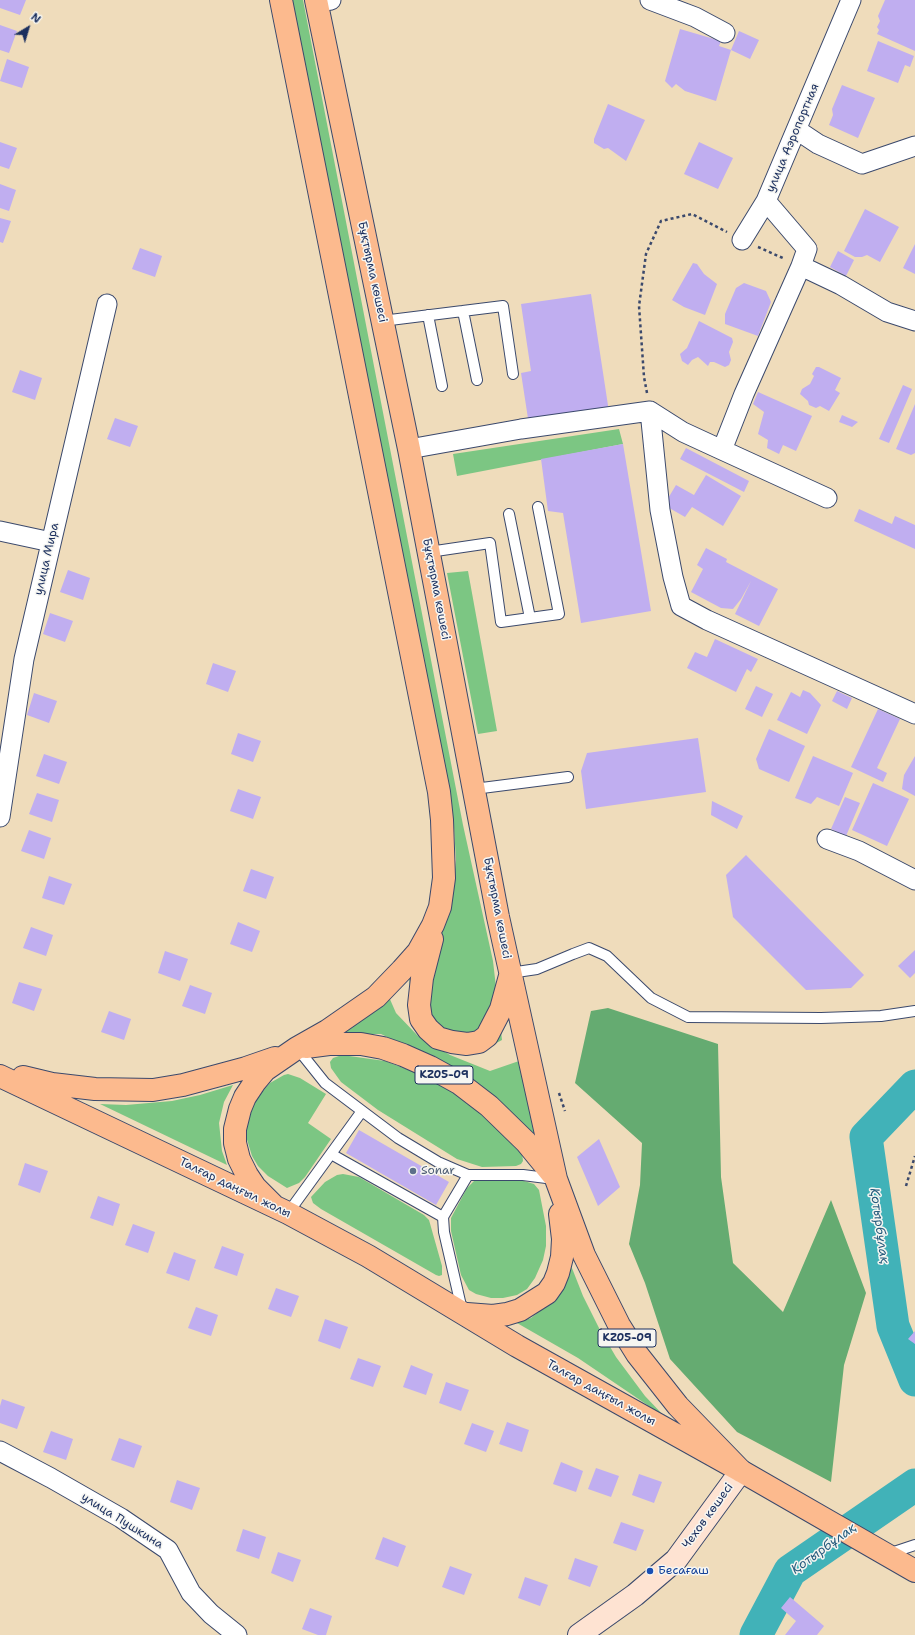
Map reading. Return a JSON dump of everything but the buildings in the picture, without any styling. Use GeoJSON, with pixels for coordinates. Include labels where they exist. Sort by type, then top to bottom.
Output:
{"type":"FeatureCollection","features":[{"type":"Feature","properties":{"kind":"main road"},"geometry":{"type":"LineString","coordinates":[[281,0],[439,792],[442,820],[444,878],[440,907],[422,978],[419,1005],[421,1018],[428,1029],[438,1038],[467,1044],[479,1042],[487,1036],[501,1009],[510,973]]}},
{"type":"Feature","properties":{"kind":"main road","name":"Бұқтырма көшесі"},"geometry":{"type":"LineString","coordinates":[[321,1],[510,973],[556,1179]]}},
{"type":"Feature","properties":{"kind":"main road"},"geometry":{"type":"LineString","coordinates":[[297,1048],[327,1031],[376,997],[418,952],[440,907]]}},
{"type":"Feature","properties":{"kind":"main road","name":"KZ05-09"},"geometry":{"type":"LineString","coordinates":[[0,1070],[52,1084],[102,1089],[152,1090],[183,1085],[246,1068],[276,1058],[297,1048],[320,1044],[361,1044],[383,1048],[403,1055],[430,1068],[459,1084],[489,1106],[526,1142],[556,1179]]}},
{"type":"Feature","properties":{"kind":"main road","name":"KZ05-09"},"geometry":{"type":"LineString","coordinates":[[281,1209],[255,1187],[247,1175],[239,1159],[235,1143],[235,1129],[240,1109],[255,1082],[270,1066],[297,1048]]}},
{"type":"Feature","properties":{"kind":"main road","name":"Талғар даңғыл жолы"},"geometry":{"type":"LineString","coordinates":[[0,1076],[281,1209],[368,1256],[517,1346],[741,1470],[915,1571]]}},
{"type":"Feature","properties":{"kind":"main road","name":"Талғар даңғыл жолы"},"geometry":{"type":"LineString","coordinates":[[462,1313],[493,1316],[507,1314],[532,1304],[547,1293],[551,1288],[558,1273],[562,1257],[563,1239],[556,1179]]}},
{"type":"Feature","properties":{"kind":"main road","name":"Талғар даңғыл жолы"},"geometry":{"type":"LineString","coordinates":[[556,1179],[584,1256],[619,1325],[642,1360],[678,1406],[741,1470]]}},
{"type":"Feature","properties":{"kind":"main road","name":"Чехов көшесі"},"geometry":{"type":"LineString","coordinates":[[580,1635],[635,1595],[676,1560],[741,1470]]}},
{"type":"Feature","properties":{"kind":"street"},"geometry":{"type":"LineString","coordinates":[[650,0],[695,17],[725,33]]}},
{"type":"Feature","properties":{"kind":"street","name":"улица Аэропортная"},"geometry":{"type":"LineString","coordinates":[[801,266],[807,249],[766,201],[851,0]]}},
{"type":"Feature","properties":{"kind":"street"},"geometry":{"type":"LineString","coordinates":[[796,130],[818,144],[862,164],[915,146]]}},
{"type":"Feature","properties":{"kind":"street"},"geometry":{"type":"LineString","coordinates":[[742,240],[766,201]]}},
{"type":"Feature","properties":{"kind":"street"},"geometry":{"type":"LineString","coordinates":[[722,450],[744,394],[801,266],[841,285],[887,312],[915,321]]}},
{"type":"Feature","properties":{"kind":"street","name":"улица Мира"},"geometry":{"type":"LineString","coordinates":[[0,817],[24,659],[107,304]]}},
{"type":"Feature","properties":{"kind":"street"},"geometry":{"type":"LineString","coordinates":[[650,411],[660,510],[673,577],[681,606],[707,620],[915,714]]}},
{"type":"Feature","properties":{"kind":"street"},"geometry":{"type":"LineString","coordinates":[[409,448],[521,429],[650,411],[684,432],[827,498]]}},
{"type":"Feature","properties":{"kind":"street"},"geometry":{"type":"LineString","coordinates":[[0,530],[51,542]]}},
{"type":"Feature","properties":{"kind":"street"},"geometry":{"type":"LineString","coordinates":[[827,839],[859,851],[915,880]]}},
{"type":"Feature","properties":{"kind":"street","name":"улица Пушкина"},"geometry":{"type":"LineString","coordinates":[[0,1451],[121,1518],[168,1550],[190,1593],[211,1614],[237,1635]]}},
{"type":"Feature","properties":{"kind":"lane"},"geometry":{"type":"LineString","coordinates":[[382,321],[503,306],[513,374]]}},
{"type":"Feature","properties":{"kind":"lane"},"geometry":{"type":"LineString","coordinates":[[463,311],[477,380]]}},
{"type":"Feature","properties":{"kind":"lane"},"geometry":{"type":"LineString","coordinates":[[428,315],[442,386]]}},
{"type":"Feature","properties":{"kind":"lane"},"geometry":{"type":"LineString","coordinates":[[429,552],[490,544],[501,622],[559,614],[538,507]]}},
{"type":"Feature","properties":{"kind":"lane"},"geometry":{"type":"LineString","coordinates":[[509,514],[530,618]]}},
{"type":"Feature","properties":{"kind":"lane"},"geometry":{"type":"LineString","coordinates":[[474,789],[568,777]]}},
{"type":"Feature","properties":{"kind":"lane"},"geometry":{"type":"LineString","coordinates":[[510,973],[537,969],[589,948],[607,956],[651,998],[688,1017],[821,1018],[881,1016],[915,1011]]}},
{"type":"Feature","properties":{"kind":"lane"},"geometry":{"type":"LineString","coordinates":[[297,1048],[324,1083],[398,1138],[438,1162],[468,1175],[523,1175],[556,1179]]}},
{"type":"Feature","properties":{"kind":"lane"},"geometry":{"type":"LineString","coordinates":[[281,1209],[331,1154],[362,1111]]}},
{"type":"Feature","properties":{"kind":"lane"},"geometry":{"type":"LineString","coordinates":[[331,1154],[443,1217]]}},
{"type":"Feature","properties":{"kind":"lane"},"geometry":{"type":"LineString","coordinates":[[462,1313],[444,1232],[443,1217],[468,1175]]}},
{"type":"Feature","properties":{"kind":"lane"},"geometry":{"type":"LineString","coordinates":[[886,1554],[915,1545]]}},
{"type":"Feature","properties":{"kind":"path"},"geometry":{"type":"LineString","coordinates":[[650,411],[644,377],[639,306],[646,254],[661,221],[692,214],[742,240],[801,266]]}},
{"type":"Feature","properties":{"kind":"path"},"geometry":{"type":"LineString","coordinates":[[906,1186],[915,1156]]}},
{"type":"Feature","properties":{"kind":"green space"},"geometry":{"type":"Polygon","coordinates":[[[292,0],[303,0],[463,825],[493,961],[502,1040],[481,1051],[449,1041],[411,1000],[409,976],[453,888],[456,860],[454,827],[292,0]]]}},
{"type":"Feature","properties":{"kind":"green space"},"geometry":{"type":"Polygon","coordinates":[[[619,429],[623,444],[457,476],[453,454],[619,429]]]}},
{"type":"Feature","properties":{"kind":"green space"},"geometry":{"type":"Polygon","coordinates":[[[468,571],[497,731],[478,734],[447,573],[468,571]]]}},
{"type":"Feature","properties":{"kind":"green space"},"geometry":{"type":"Polygon","coordinates":[[[389,997],[396,1013],[418,1036],[450,1055],[490,1071],[519,1061],[542,1154],[442,1064],[381,1034],[340,1034],[389,997]]]}},
{"type":"Feature","properties":{"kind":"green space"},"geometry":{"type":"Polygon","coordinates":[[[608,1008],[718,1044],[721,1177],[733,1263],[783,1312],[831,1200],[866,1293],[844,1365],[831,1482],[737,1432],[670,1359],[645,1283],[629,1244],[640,1185],[642,1143],[575,1083],[591,1011],[608,1008]]]}},
{"type":"Feature","properties":{"kind":"green space"},"geometry":{"type":"Polygon","coordinates":[[[342,1055],[385,1061],[427,1077],[452,1091],[479,1110],[522,1152],[523,1161],[521,1164],[516,1166],[482,1167],[457,1159],[378,1110],[341,1082],[331,1068],[330,1062],[333,1058],[342,1055]]]}},
{"type":"Feature","properties":{"kind":"green space"},"geometry":{"type":"Polygon","coordinates":[[[288,1074],[300,1078],[326,1094],[308,1123],[331,1139],[305,1177],[299,1183],[287,1188],[268,1176],[258,1166],[252,1156],[245,1133],[255,1100],[270,1083],[288,1074]]]}},
{"type":"Feature","properties":{"kind":"green space"},"geometry":{"type":"Polygon","coordinates":[[[233,1085],[224,1102],[219,1123],[222,1151],[227,1165],[100,1104],[126,1105],[172,1101],[200,1095],[233,1085]]]}},
{"type":"Feature","properties":{"kind":"green space"},"geometry":{"type":"Polygon","coordinates":[[[343,1174],[359,1177],[424,1215],[429,1220],[442,1266],[442,1275],[436,1275],[313,1203],[311,1197],[325,1182],[337,1175],[343,1174]]]}},
{"type":"Feature","properties":{"kind":"green space"},"geometry":{"type":"Polygon","coordinates":[[[474,1181],[524,1181],[534,1184],[539,1190],[546,1226],[546,1246],[543,1260],[535,1278],[527,1289],[517,1295],[503,1298],[491,1298],[476,1294],[469,1290],[461,1275],[451,1231],[451,1218],[467,1188],[474,1181]]]}},
{"type":"Feature","properties":{"kind":"green space"},"geometry":{"type":"Polygon","coordinates":[[[568,1258],[583,1296],[616,1357],[645,1396],[665,1417],[578,1358],[517,1323],[531,1318],[550,1303],[568,1258]]]}},
{"type":"Feature","properties":{"kind":"waterway","name":"Қотырбұлақ"},"geometry":{"type":"LineString","coordinates":[[915,1086],[866,1137],[893,1326],[915,1380]]}},
{"type":"Feature","properties":{"kind":"waterway","name":"Қотырбұлақ"},"geometry":{"type":"LineString","coordinates":[[756,1635],[790,1571],[915,1485]]}},
{"type":"Feature","properties":{"kind":"place","name":"Sonar"},"geometry":{"type":"Point","coordinates":[413,1171]}},
{"type":"Feature","properties":{"kind":"place","name":"Бесағаш"},"geometry":{"type":"Point","coordinates":[650,1571]}}]}
